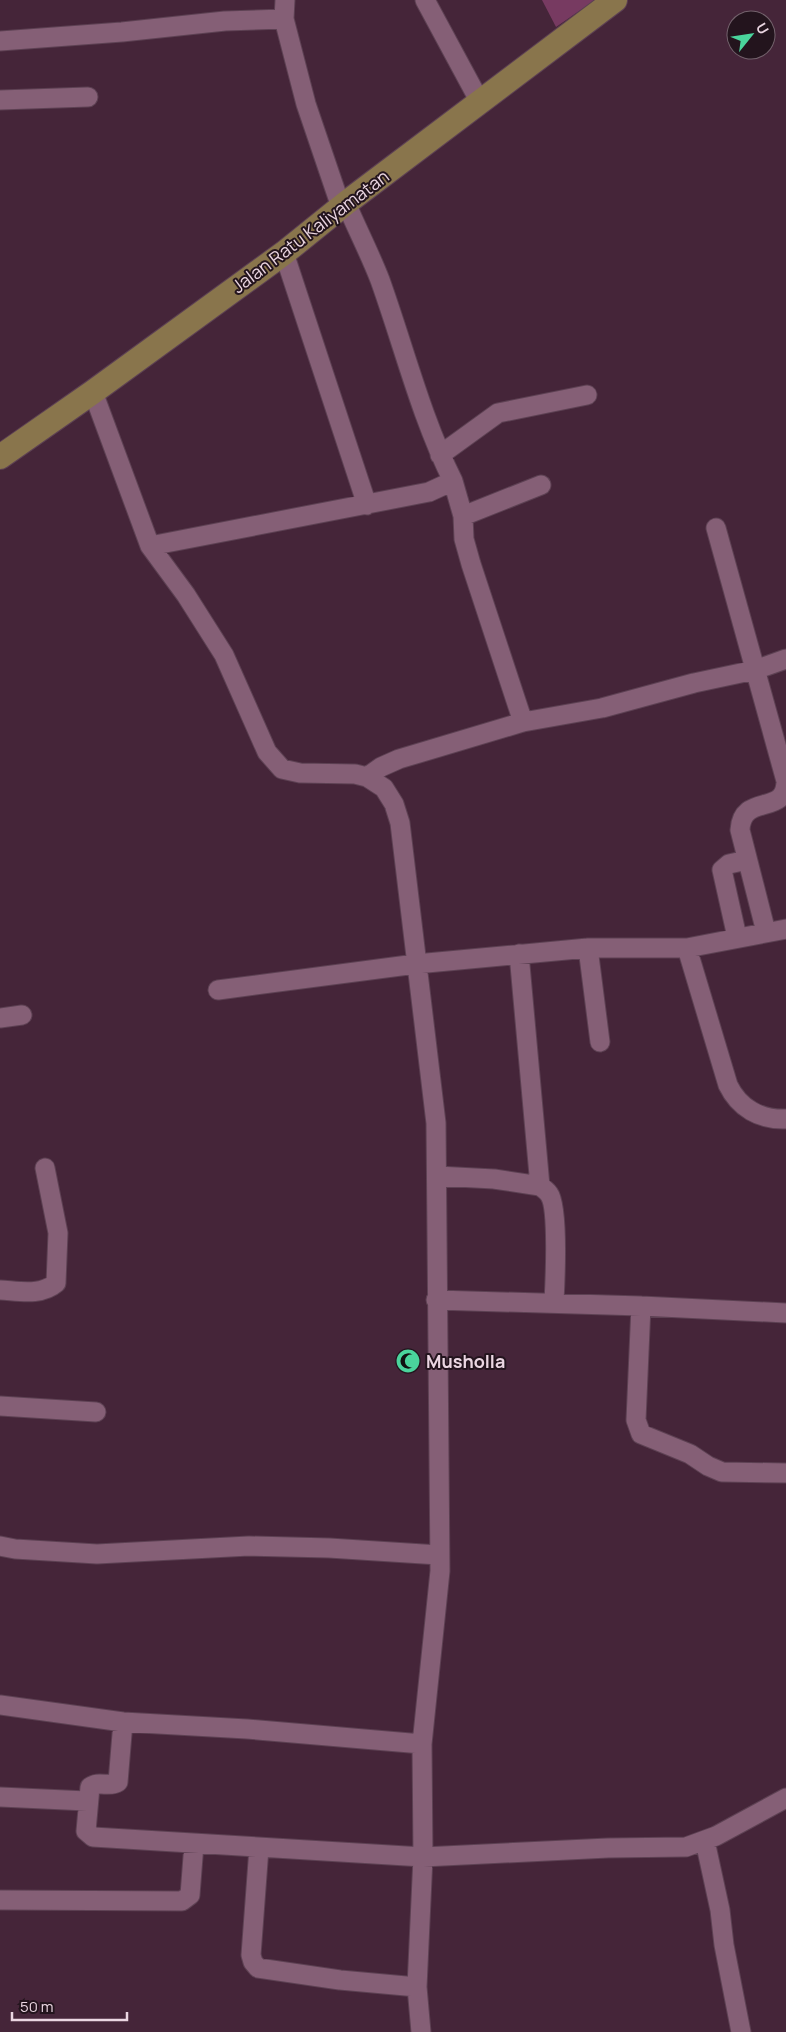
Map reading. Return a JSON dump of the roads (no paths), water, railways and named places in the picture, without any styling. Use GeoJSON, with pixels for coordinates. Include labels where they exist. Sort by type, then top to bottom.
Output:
{"type":"FeatureCollection","features":[{"type":"Feature","properties":{"kind":"main road","name":"Jalan Ratu Kaliyamatan"},"geometry":{"type":"LineString","coordinates":[[0,457],[284,253],[344,205],[615,0]]}},
{"type":"Feature","properties":{"kind":"street"},"geometry":{"type":"LineString","coordinates":[[285,0],[284,19],[308,112],[344,205],[379,280],[440,455],[453,481],[463,516],[464,539],[471,564],[523,722]]}},
{"type":"Feature","properties":{"kind":"street"},"geometry":{"type":"LineString","coordinates":[[425,0],[480,102]]}},
{"type":"Feature","properties":{"kind":"street"},"geometry":{"type":"LineString","coordinates":[[0,41],[225,22],[284,19]]}},
{"type":"Feature","properties":{"kind":"street"},"geometry":{"type":"LineString","coordinates":[[0,100],[88,97]]}},
{"type":"Feature","properties":{"kind":"street"},"geometry":{"type":"LineString","coordinates":[[284,253],[367,505]]}},
{"type":"Feature","properties":{"kind":"street"},"geometry":{"type":"LineString","coordinates":[[93,392],[150,546],[186,595],[224,655],[267,752],[274,762],[282,769],[300,774],[355,774],[367,777],[384,788],[394,804],[400,823],[436,1123],[437,1176],[438,1239],[436,1300],[440,1571],[422,1744],[423,1857],[417,1987],[421,2032]]}},
{"type":"Feature","properties":{"kind":"street"},"geometry":{"type":"LineString","coordinates":[[440,455],[498,413],[587,394]]}},
{"type":"Feature","properties":{"kind":"street"},"geometry":{"type":"LineString","coordinates":[[150,546],[429,492],[453,481]]}},
{"type":"Feature","properties":{"kind":"street"},"geometry":{"type":"LineString","coordinates":[[463,516],[541,486]]}},
{"type":"Feature","properties":{"kind":"street"},"geometry":{"type":"LineString","coordinates":[[716,528],[780,758],[786,790],[775,801],[748,810],[743,815],[740,830],[766,932]]}},
{"type":"Feature","properties":{"kind":"street"},"geometry":{"type":"LineString","coordinates":[[367,777],[381,767],[399,759],[523,722],[602,708],[694,683],[755,670],[786,659]]}},
{"type":"Feature","properties":{"kind":"street"},"geometry":{"type":"LineString","coordinates":[[737,937],[722,870],[729,864],[747,860]]}},
{"type":"Feature","properties":{"kind":"street"},"geometry":{"type":"LineString","coordinates":[[218,990],[416,964],[519,954],[588,948],[687,948],[786,929]]}},
{"type":"Feature","properties":{"kind":"street"},"geometry":{"type":"LineString","coordinates":[[588,948],[600,1042]]}},
{"type":"Feature","properties":{"kind":"street"},"geometry":{"type":"LineString","coordinates":[[687,948],[728,1085],[734,1097],[745,1108],[757,1114],[775,1120],[786,1119]]}},
{"type":"Feature","properties":{"kind":"street"},"geometry":{"type":"LineString","coordinates":[[519,954],[540,1186]]}},
{"type":"Feature","properties":{"kind":"street"},"geometry":{"type":"LineString","coordinates":[[0,1018],[22,1015]]}},
{"type":"Feature","properties":{"kind":"street"},"geometry":{"type":"LineString","coordinates":[[0,1290],[41,1291],[50,1288],[56,1283],[58,1233],[45,1168]]}},
{"type":"Feature","properties":{"kind":"street"},"geometry":{"type":"LineString","coordinates":[[437,1176],[494,1179],[540,1186],[549,1193],[553,1202],[556,1247],[554,1302]]}},
{"type":"Feature","properties":{"kind":"street"},"geometry":{"type":"LineString","coordinates":[[436,1300],[554,1302],[786,1313]]}},
{"type":"Feature","properties":{"kind":"street"},"geometry":{"type":"LineString","coordinates":[[641,1306],[636,1420],[641,1434],[690,1454],[708,1466],[722,1472],[786,1473]]}},
{"type":"Feature","properties":{"kind":"street"},"geometry":{"type":"LineString","coordinates":[[0,1406],[96,1412]]}},
{"type":"Feature","properties":{"kind":"street"},"geometry":{"type":"LineString","coordinates":[[0,1546],[15,1549],[97,1554],[250,1546],[329,1548],[439,1555]]}},
{"type":"Feature","properties":{"kind":"street"},"geometry":{"type":"LineString","coordinates":[[0,1706],[124,1722],[247,1729],[422,1744]]}},
{"type":"Feature","properties":{"kind":"street"},"geometry":{"type":"LineString","coordinates":[[124,1722],[118,1782],[114,1784],[98,1783],[90,1787],[87,1802],[86,1831],[93,1838],[423,1857],[608,1848],[686,1847],[705,1841],[786,1798]]}},
{"type":"Feature","properties":{"kind":"street"},"geometry":{"type":"LineString","coordinates":[[0,1797],[87,1802]]}},
{"type":"Feature","properties":{"kind":"street"},"geometry":{"type":"LineString","coordinates":[[705,1841],[717,1894],[724,1945],[742,2032]]}},
{"type":"Feature","properties":{"kind":"street"},"geometry":{"type":"LineString","coordinates":[[0,1900],[182,1900],[190,1895],[194,1844]]}},
{"type":"Feature","properties":{"kind":"street"},"geometry":{"type":"LineString","coordinates":[[259,1848],[251,1954],[253,1962],[258,1968],[340,1980],[417,1987]]}},
{"type":"Feature","properties":{"kind":"place","name":"Musholla"},"geometry":{"type":"Point","coordinates":[408,1361]}}]}
